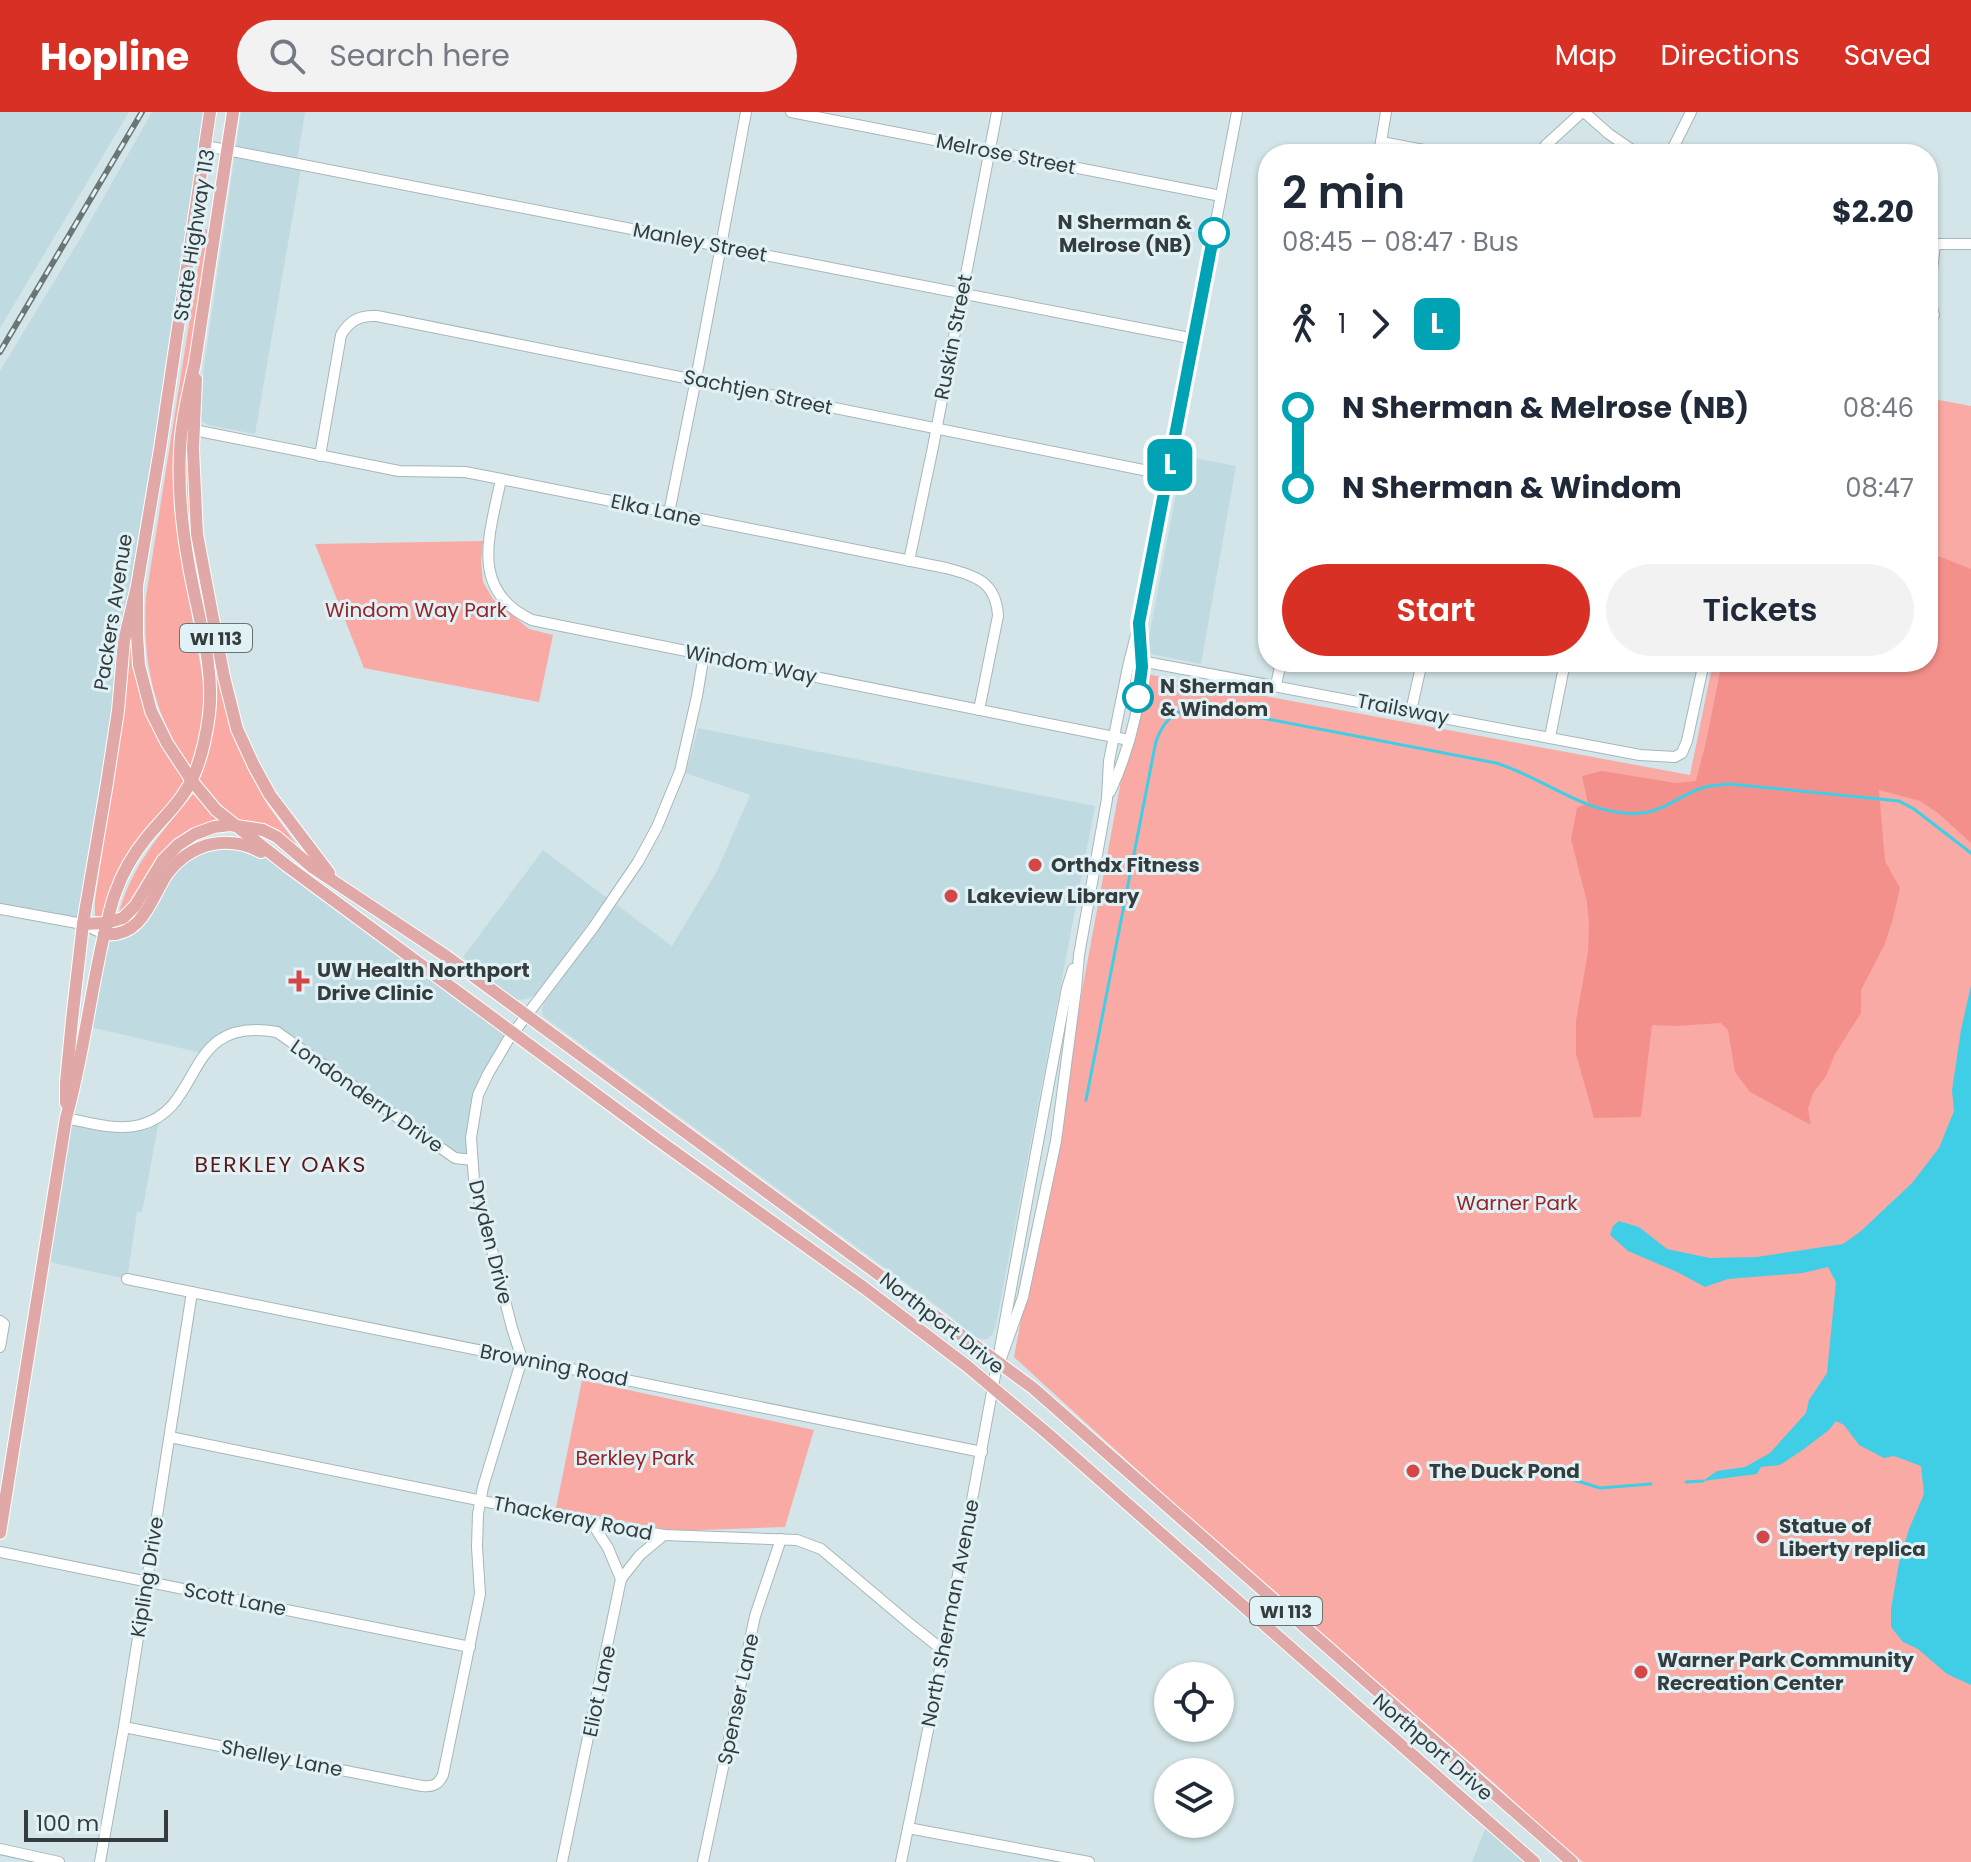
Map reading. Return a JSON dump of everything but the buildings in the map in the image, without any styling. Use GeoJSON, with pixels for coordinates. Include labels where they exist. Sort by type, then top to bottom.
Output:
{"type":"FeatureCollection","features":[{"type":"Feature","properties":{"kind":"main road","name":"Packers Avenue"},"geometry":{"type":"LineString","coordinates":[[66,1118],[66,1082],[83,924],[118,711],[124,641],[137,586],[210,112]]}},
{"type":"Feature","properties":{"kind":"main road","name":"State Highway 113"},"geometry":{"type":"LineString","coordinates":[[195,364],[233,112]]}},
{"type":"Feature","properties":{"kind":"main road","name":"Packers Avenue"},"geometry":{"type":"LineString","coordinates":[[0,1533],[66,1118],[105,929],[125,870],[146,838],[192,781],[206,737],[210,699],[208,667],[185,545],[180,493],[180,449],[186,398],[195,364]]}},
{"type":"Feature","properties":{"kind":"main road","name":"WI 113"},"geometry":{"type":"LineString","coordinates":[[195,364],[193,449],[197,534],[237,729],[270,795],[335,882]]}},
{"type":"Feature","properties":{"kind":"main road","name":"WI 113"},"geometry":{"type":"LineString","coordinates":[[137,586],[139,665],[151,711],[167,743],[216,810],[286,865]]}},
{"type":"Feature","properties":{"kind":"main road"},"geometry":{"type":"LineString","coordinates":[[105,929],[135,906],[163,860],[178,845],[204,830],[224,825],[236,826]]}},
{"type":"Feature","properties":{"kind":"main road","name":"Northport Drive"},"geometry":{"type":"LineString","coordinates":[[236,826],[271,834],[312,867],[446,956],[1033,1388],[1572,1862]]}},
{"type":"Feature","properties":{"kind":"main road"},"geometry":{"type":"LineString","coordinates":[[83,924],[105,929],[116,936],[131,929],[174,866],[201,847],[240,843],[286,865]]}},
{"type":"Feature","properties":{"kind":"main road","name":"Northport Drive"},"geometry":{"type":"LineString","coordinates":[[286,865],[967,1366],[1534,1862]]}},
{"type":"Feature","properties":{"kind":"main road"},"geometry":{"type":"LineString","coordinates":[[729,1191],[753,1197],[772,1196]]}},
{"type":"Feature","properties":{"kind":"street"},"geometry":{"type":"LineString","coordinates":[[669,513],[746,112]]}},
{"type":"Feature","properties":{"kind":"street","name":"Melrose Street"},"geometry":{"type":"LineString","coordinates":[[791,112],[1221,196]]}},
{"type":"Feature","properties":{"kind":"street","name":"Ruskin Street"},"geometry":{"type":"LineString","coordinates":[[909,561],[997,112]]}},
{"type":"Feature","properties":{"kind":"street","name":"North Sherman Avenue"},"geometry":{"type":"LineString","coordinates":[[999,1364],[1021,1307],[1044,1200],[1061,1107],[1079,955],[1107,799],[1113,737],[1136,660],[1139,623],[1237,112]]}},
{"type":"Feature","properties":{"kind":"street"},"geometry":{"type":"LineString","coordinates":[[1386,112],[1381,142],[1392,144]]}},
{"type":"Feature","properties":{"kind":"street"},"geometry":{"type":"LineString","coordinates":[[1547,144],[1583,112],[1624,144]]}},
{"type":"Feature","properties":{"kind":"street"},"geometry":{"type":"LineString","coordinates":[[1675,144],[1691,112]]}},
{"type":"Feature","properties":{"kind":"street","name":"Manley Street"},"geometry":{"type":"LineString","coordinates":[[206,146],[1195,339]]}},
{"type":"Feature","properties":{"kind":"street"},"geometry":{"type":"LineString","coordinates":[[1938,244],[1971,244]]}},
{"type":"Feature","properties":{"kind":"street","name":"Sachtjen Street"},"geometry":{"type":"LineString","coordinates":[[320,456],[341,335],[356,319],[377,316],[1168,475]]}},
{"type":"Feature","properties":{"kind":"street","name":"Elka Lane"},"geometry":{"type":"LineString","coordinates":[[194,430],[399,471],[465,472],[946,568],[977,578],[995,598],[998,616],[979,710]]}},
{"type":"Feature","properties":{"kind":"street","name":"Windom Way"},"geometry":{"type":"LineString","coordinates":[[501,479],[487,545],[492,582],[499,596],[532,620],[1129,740]]}},
{"type":"Feature","properties":{"kind":"street","name":"Dryden Drive"},"geometry":{"type":"LineString","coordinates":[[522,1359],[474,1180],[471,1138],[478,1095],[514,1033],[593,928],[657,827],[680,771],[704,654]]}},
{"type":"Feature","properties":{"kind":"street","name":"North Sherman Avenue"},"geometry":{"type":"LineString","coordinates":[[1107,799],[1129,740],[1140,685],[1136,660]]}},
{"type":"Feature","properties":{"kind":"street","name":"Trailsway"},"geometry":{"type":"LineString","coordinates":[[1136,660],[1654,757],[1682,753],[1702,672]]}},
{"type":"Feature","properties":{"kind":"street"},"geometry":{"type":"LineString","coordinates":[[1276,685],[1279,672]]}},
{"type":"Feature","properties":{"kind":"street"},"geometry":{"type":"LineString","coordinates":[[1411,711],[1420,672]]}},
{"type":"Feature","properties":{"kind":"street"},"geometry":{"type":"LineString","coordinates":[[1550,737],[1563,672]]}},
{"type":"Feature","properties":{"kind":"street"},"geometry":{"type":"LineString","coordinates":[[0,909],[83,924]]}},
{"type":"Feature","properties":{"kind":"street","name":"North Sherman Avenue"},"geometry":{"type":"LineString","coordinates":[[901,1862],[999,1364],[1041,1120],[1067,988],[1079,955]]}},
{"type":"Feature","properties":{"kind":"street","name":"Londonderry Drive"},"geometry":{"type":"LineString","coordinates":[[66,1118],[127,1127],[154,1120],[174,1103],[201,1061],[222,1037],[261,1029],[277,1032],[455,1158],[472,1160]]}},
{"type":"Feature","properties":{"kind":"street","name":"Browning Road"},"geometry":{"type":"LineString","coordinates":[[127,1279],[982,1452]]}},
{"type":"Feature","properties":{"kind":"street","name":"Kipling Drive"},"geometry":{"type":"LineString","coordinates":[[100,1862],[192,1292]]}},
{"type":"Feature","properties":{"kind":"street"},"geometry":{"type":"LineString","coordinates":[[0,1347],[2,1322]]}},
{"type":"Feature","properties":{"kind":"street"},"geometry":{"type":"LineString","coordinates":[[470,1647],[480,1594],[478,1514],[522,1359]]}},
{"type":"Feature","properties":{"kind":"street","name":"Thackeray Road"},"geometry":{"type":"LineString","coordinates":[[170,1437],[664,1535],[804,1541],[821,1549],[944,1651]]}},
{"type":"Feature","properties":{"kind":"street"},"geometry":{"type":"LineString","coordinates":[[592,1523],[608,1548],[621,1579]]}},
{"type":"Feature","properties":{"kind":"street","name":"Eliot Lane"},"geometry":{"type":"LineString","coordinates":[[562,1862],[621,1579],[640,1555],[664,1535]]}},
{"type":"Feature","properties":{"kind":"street","name":"Spenser Lane"},"geometry":{"type":"LineString","coordinates":[[703,1862],[755,1616],[781,1539]]}},
{"type":"Feature","properties":{"kind":"street","name":"Scott Lane"},"geometry":{"type":"LineString","coordinates":[[0,1552],[470,1647]]}},
{"type":"Feature","properties":{"kind":"street","name":"Shelley Lane"},"geometry":{"type":"LineString","coordinates":[[124,1727],[431,1787],[439,1783],[443,1775],[470,1647]]}},
{"type":"Feature","properties":{"kind":"street"},"geometry":{"type":"LineString","coordinates":[[908,1828],[1060,1859],[1089,1862]]}},
{"type":"Feature","properties":{"kind":"street"},"geometry":{"type":"LineString","coordinates":[[0,1849],[59,1862]]}},
{"type":"Feature","properties":{"kind":"shaded area"},"geometry":{"type":"Polygon","coordinates":[[[0,112],[129,112],[0,328],[0,112]]]}},
{"type":"Feature","properties":{"kind":"shaded area"},"geometry":{"type":"Polygon","coordinates":[[[152,112],[210,112],[83,924],[0,909],[0,371],[152,112]]]}},
{"type":"Feature","properties":{"kind":"shaded area"},"geometry":{"type":"Polygon","coordinates":[[[241,112],[305,112],[296,167],[301,168],[255,434],[208,425],[200,416],[204,366],[241,112]]]}},
{"type":"Feature","properties":{"kind":"shaded area"},"geometry":{"type":"Polygon","coordinates":[[[1183,456],[1236,466],[1201,664],[1151,654],[1147,648],[1183,456]]]}},
{"type":"Feature","properties":{"kind":"shaded area"},"geometry":{"type":"Polygon","coordinates":[[[1938,556],[1971,569],[1971,843],[1920,801],[1879,790],[1885,861],[1900,888],[1884,946],[1861,990],[1861,1013],[1835,1054],[1826,1076],[1813,1093],[1808,1109],[1811,1125],[1750,1092],[1735,1072],[1728,1030],[1721,1023],[1652,1025],[1641,1117],[1594,1118],[1576,1054],[1576,1021],[1588,952],[1589,923],[1587,902],[1571,839],[1577,808],[1588,803],[1582,776],[1602,771],[1676,783],[1696,781],[1720,672],[1938,672],[1938,556]]]}},
{"type":"Feature","properties":{"kind":"shaded area"},"geometry":{"type":"Polygon","coordinates":[[[698,728],[1095,806],[995,1329],[987,1339],[978,1339],[971,1334],[543,1016],[544,1003],[617,905],[672,946],[717,871],[750,795],[686,773],[698,728]]]}},
{"type":"Feature","properties":{"kind":"shaded area"},"geometry":{"type":"Polygon","coordinates":[[[201,847],[254,848],[514,1033],[478,1095],[472,1160],[458,1159],[277,1032],[235,1032],[206,1054],[90,1027],[104,934],[124,933],[167,875],[201,847]]]}},
{"type":"Feature","properties":{"kind":"shaded area"},"geometry":{"type":"Polygon","coordinates":[[[543,850],[607,898],[536,994],[517,1000],[495,987],[463,957],[543,850]]]}},
{"type":"Feature","properties":{"kind":"shaded area"},"geometry":{"type":"Polygon","coordinates":[[[160,1115],[142,1212],[137,1212],[127,1279],[44,1261],[66,1118],[112,1126],[160,1115]]]}},
{"type":"Feature","properties":{"kind":"shaded area"},"geometry":{"type":"Polygon","coordinates":[[[1488,1821],[1534,1862],[1472,1862],[1488,1821]]]}},
{"type":"Feature","properties":{"kind":"green space"},"geometry":{"type":"Polygon","coordinates":[[[204,229],[207,229],[206,251],[176,514],[204,686],[199,748],[189,767],[165,722],[153,688],[145,616],[204,229]]]}},
{"type":"Feature","properties":{"kind":"green space","name":"Warner Park"},"geometry":{"type":"Polygon","coordinates":[[[1938,400],[1971,406],[1971,1862],[1583,1862],[1192,1520],[1014,1357],[1141,673],[1690,775],[1711,672],[1938,672],[1938,400]]]}},
{"type":"Feature","properties":{"kind":"green space"},"geometry":{"type":"Polygon","coordinates":[[[185,451],[188,451],[195,545],[220,689],[249,772],[295,846],[240,821],[198,779],[213,733],[216,684],[189,529],[185,451]]]}},
{"type":"Feature","properties":{"kind":"green space","name":"Windom Way Park"},"geometry":{"type":"Polygon","coordinates":[[[483,541],[483,582],[493,599],[529,629],[553,635],[539,702],[364,668],[315,544],[483,541]]]}},
{"type":"Feature","properties":{"kind":"green space"},"geometry":{"type":"Polygon","coordinates":[[[130,638],[151,721],[167,756],[185,782],[164,811],[101,917],[95,916],[95,901],[130,638]]]}},
{"type":"Feature","properties":{"kind":"green space"},"geometry":{"type":"Polygon","coordinates":[[[193,794],[221,822],[185,837],[132,906],[118,916],[139,865],[193,794]]]}},
{"type":"Feature","properties":{"kind":"green space","name":"Berkley Park"},"geometry":{"type":"Polygon","coordinates":[[[582,1380],[814,1430],[785,1527],[674,1531],[556,1508],[582,1380]]]}},
{"type":"Feature","properties":{"kind":"water"},"geometry":{"type":"Polygon","coordinates":[[[1971,985],[1971,1685],[1947,1674],[1918,1649],[1903,1642],[1891,1627],[1899,1563],[1924,1494],[1921,1466],[1894,1456],[1884,1458],[1859,1445],[1844,1425],[1836,1421],[1829,1430],[1780,1465],[1761,1467],[1757,1474],[1703,1481],[1717,1471],[1745,1467],[1770,1453],[1806,1413],[1809,1400],[1827,1373],[1836,1282],[1828,1267],[1803,1273],[1728,1279],[1705,1287],[1628,1251],[1610,1235],[1619,1221],[1639,1227],[1667,1249],[1710,1258],[1757,1257],[1843,1244],[1912,1183],[1939,1148],[1954,1111],[1952,1090],[1971,985]]]}},
{"type":"Feature","properties":{"kind":"waterway"},"geometry":{"type":"LineString","coordinates":[[1086,1100],[1156,741],[1169,719],[1187,710],[1205,707],[1496,763],[1585,803],[1622,813],[1650,812],[1703,788],[1730,784],[1899,801],[1971,853]]}},
{"type":"Feature","properties":{"kind":"waterway"},"geometry":{"type":"LineString","coordinates":[[1568,1478],[1600,1488],[1651,1484]]}},
{"type":"Feature","properties":{"kind":"waterway"},"geometry":{"type":"LineString","coordinates":[[1686,1482],[1703,1481]]}},
{"type":"Feature","properties":{"kind":"railway"},"geometry":{"type":"LineString","coordinates":[[0,352],[142,112]]}},
{"type":"Feature","properties":{"kind":"bus line","name":"L"},"geometry":{"type":"LineString","coordinates":[[1138,697],[1142,667],[1139,623],[1214,233]]}},
{"type":"Feature","properties":{"kind":"place","name":"N Sherman & Melrose (NB)"},"geometry":{"type":"Point","coordinates":[1214,233]}},
{"type":"Feature","properties":{"kind":"place","name":"N Sherman & Windom"},"geometry":{"type":"Point","coordinates":[1138,697]}},
{"type":"Feature","properties":{"kind":"place","name":"Orthdx Fitness"},"geometry":{"type":"Point","coordinates":[1035,865]}},
{"type":"Feature","properties":{"kind":"place","name":"Lakeview Library"},"geometry":{"type":"Point","coordinates":[951,896]}},
{"type":"Feature","properties":{"kind":"place","name":"UW Health Northport Drive Clinic"},"geometry":{"type":"Point","coordinates":[299,981]}},
{"type":"Feature","properties":{"kind":"place","name":"The Duck Pond"},"geometry":{"type":"Point","coordinates":[1413,1471]}},
{"type":"Feature","properties":{"kind":"place","name":"Statue of Liberty replica"},"geometry":{"type":"Point","coordinates":[1763,1537]}},
{"type":"Feature","properties":{"kind":"place","name":"Warner Park Community Recreation Center"},"geometry":{"type":"Point","coordinates":[1641,1672]}},
{"type":"Feature","properties":{"kind":"district","name":"BERKLEY OAKS"},"geometry":{"type":"Point","coordinates":[281,1164]}}]}
